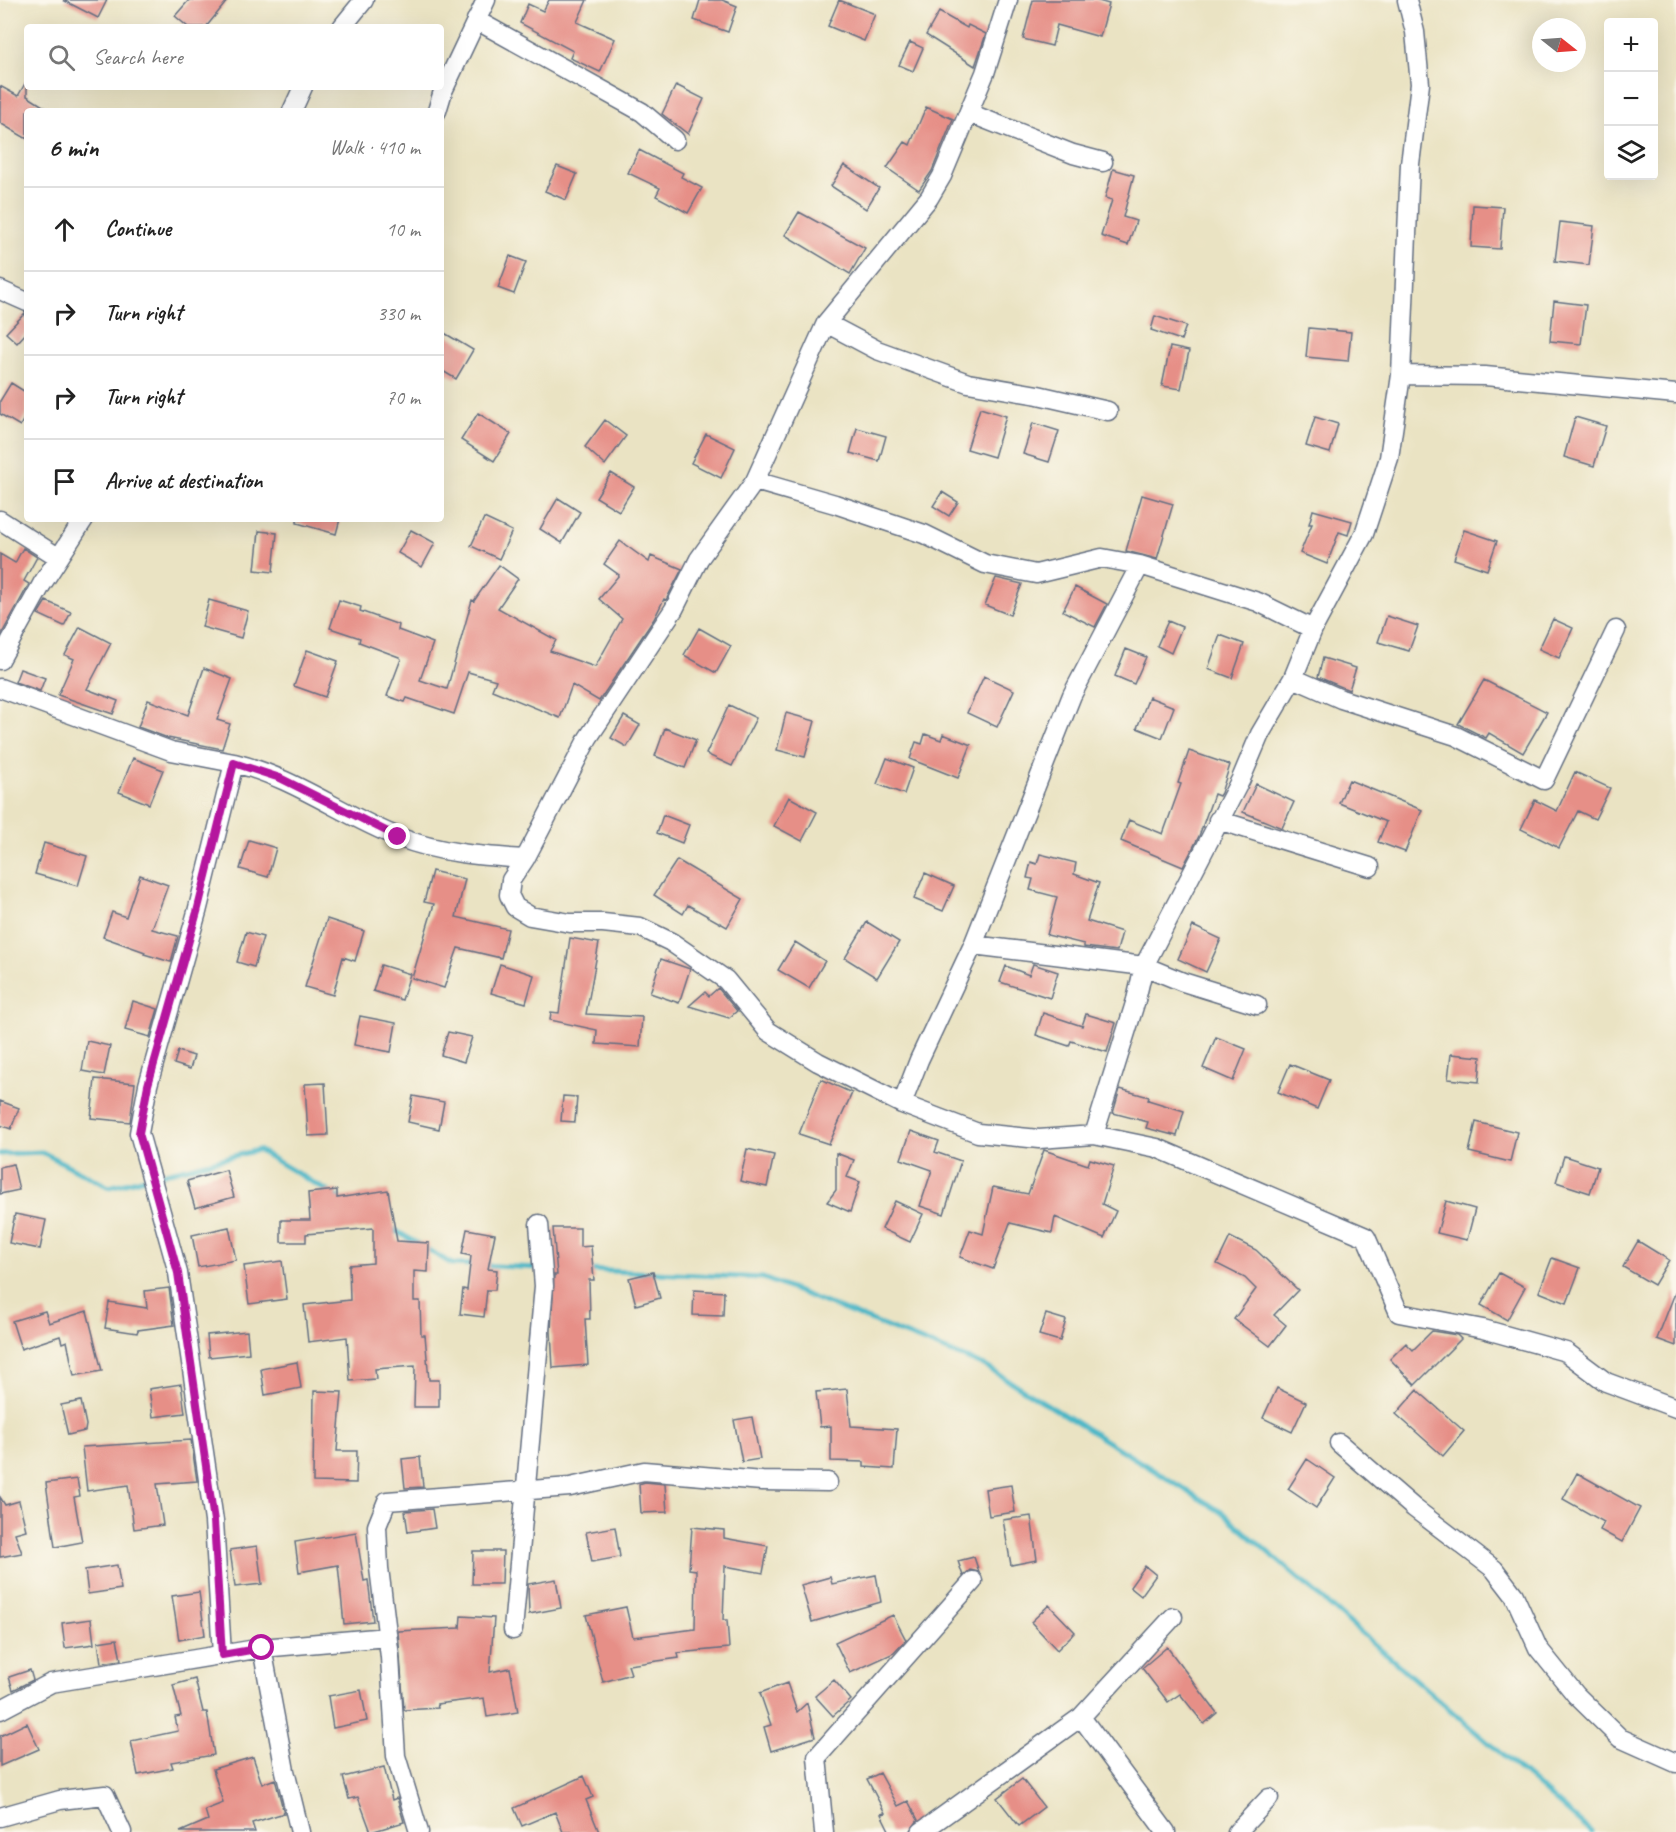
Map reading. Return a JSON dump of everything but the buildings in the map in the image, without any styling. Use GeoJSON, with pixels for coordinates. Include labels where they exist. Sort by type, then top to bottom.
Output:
{"type":"FeatureCollection","features":[{"type":"Feature","properties":{"kind":"street"},"geometry":{"type":"LineString","coordinates":[[344,24],[363,0]]}},
{"type":"Feature","properties":{"kind":"street"},"geometry":{"type":"LineString","coordinates":[[438,108],[486,0]]}},
{"type":"Feature","properties":{"kind":"street"},"geometry":{"type":"LineString","coordinates":[[1008,0],[985,73],[929,198],[826,323],[755,481],[699,559],[674,609],[588,738],[525,858],[511,880],[509,896],[515,907],[530,916],[570,923],[603,923],[640,927],[671,942],[726,980],[768,1031],[818,1062],[902,1104],[978,1133],[1039,1139],[1094,1135],[1157,1149],[1366,1237],[1399,1313],[1483,1329],[1566,1352],[1606,1382],[1676,1408]]}},
{"type":"Feature","properties":{"kind":"street"},"geometry":{"type":"LineString","coordinates":[[1094,1135],[1136,1000],[1144,966],[1241,779],[1260,734],[1293,678],[1313,628],[1364,534],[1389,458],[1401,375],[1410,164],[1420,84],[1415,32],[1407,0]]}},
{"type":"Feature","properties":{"kind":"street"},"geometry":{"type":"LineString","coordinates":[[476,20],[642,112],[675,140]]}},
{"type":"Feature","properties":{"kind":"street"},"geometry":{"type":"LineString","coordinates":[[297,108],[302,90]]}},
{"type":"Feature","properties":{"kind":"street"},"geometry":{"type":"LineString","coordinates":[[969,112],[1074,154],[1103,162]]}},
{"type":"Feature","properties":{"kind":"street"},"geometry":{"type":"LineString","coordinates":[[0,290],[24,301]]}},
{"type":"Feature","properties":{"kind":"street"},"geometry":{"type":"LineString","coordinates":[[826,323],[877,350],[968,383],[1038,395],[1108,411]]}},
{"type":"Feature","properties":{"kind":"street"},"geometry":{"type":"LineString","coordinates":[[1401,375],[1485,376],[1676,394]]}},
{"type":"Feature","properties":{"kind":"street"},"geometry":{"type":"LineString","coordinates":[[755,481],[835,504],[924,534],[985,564],[1036,574],[1102,558],[1140,565],[1258,602],[1313,628]]}},
{"type":"Feature","properties":{"kind":"street"},"geometry":{"type":"LineString","coordinates":[[0,520],[58,557]]}},
{"type":"Feature","properties":{"kind":"street"},"geometry":{"type":"LineString","coordinates":[[0,660],[58,557],[82,522]]}},
{"type":"Feature","properties":{"kind":"street"},"geometry":{"type":"LineString","coordinates":[[902,1104],[919,1060],[973,945],[1063,717],[1140,565]]}},
{"type":"Feature","properties":{"kind":"street"},"geometry":{"type":"LineString","coordinates":[[1293,678],[1341,699],[1456,736],[1544,780],[1616,630]]}},
{"type":"Feature","properties":{"kind":"street"},"geometry":{"type":"LineString","coordinates":[[0,688],[171,751],[234,763],[280,778],[398,837],[465,855],[525,858]]}},
{"type":"Feature","properties":{"kind":"street"},"geometry":{"type":"LineString","coordinates":[[222,1655],[214,1521],[178,1273],[139,1133],[148,1085],[197,912],[234,763]]}},
{"type":"Feature","properties":{"kind":"street"},"geometry":{"type":"LineString","coordinates":[[1218,820],[1370,867]]}},
{"type":"Feature","properties":{"kind":"street"},"geometry":{"type":"LineString","coordinates":[[973,945],[1144,966],[1183,982],[1257,1005]]}},
{"type":"Feature","properties":{"kind":"street"},"geometry":{"type":"LineString","coordinates":[[513,1630],[544,1286],[539,1224]]}},
{"type":"Feature","properties":{"kind":"street"},"geometry":{"type":"LineString","coordinates":[[1340,1443],[1414,1508],[1494,1569],[1514,1594],[1538,1648],[1576,1695],[1620,1738],[1676,1763]]}},
{"type":"Feature","properties":{"kind":"street"},"geometry":{"type":"LineString","coordinates":[[419,1832],[396,1756],[377,1526],[387,1501],[570,1487],[644,1472],[762,1481],[828,1482]]}},
{"type":"Feature","properties":{"kind":"street"},"geometry":{"type":"LineString","coordinates":[[824,1832],[817,1757],[973,1581]]}},
{"type":"Feature","properties":{"kind":"street"},"geometry":{"type":"LineString","coordinates":[[921,1832],[1081,1717],[1173,1617]]}},
{"type":"Feature","properties":{"kind":"street"},"geometry":{"type":"LineString","coordinates":[[0,1710],[51,1683],[262,1648],[387,1637]]}},
{"type":"Feature","properties":{"kind":"street"},"geometry":{"type":"LineString","coordinates":[[262,1648],[285,1771],[300,1832]]}},
{"type":"Feature","properties":{"kind":"street"},"geometry":{"type":"LineString","coordinates":[[1081,1717],[1166,1832]]}},
{"type":"Feature","properties":{"kind":"street"},"geometry":{"type":"LineString","coordinates":[[0,1817],[60,1800],[105,1795],[122,1832]]}},
{"type":"Feature","properties":{"kind":"street"},"geometry":{"type":"LineString","coordinates":[[1237,1832],[1269,1798]]}},
{"type":"Feature","properties":{"kind":"waterway"},"geometry":{"type":"LineString","coordinates":[[0,1154],[42,1152],[109,1187],[258,1150],[344,1201]]}},
{"type":"Feature","properties":{"kind":"waterway"},"geometry":{"type":"LineString","coordinates":[[391,1228],[452,1264],[561,1269]]}},
{"type":"Feature","properties":{"kind":"waterway"},"geometry":{"type":"LineString","coordinates":[[588,1270],[763,1278],[985,1366],[1223,1513],[1591,1832]]}},
{"type":"Feature","properties":{"kind":"route"},"geometry":{"type":"LineString","coordinates":[[262,1648],[222,1655],[214,1521],[204,1438],[191,1373],[178,1273],[139,1133],[148,1085],[197,912],[234,763],[257,768],[280,778],[398,837]]}}]}
